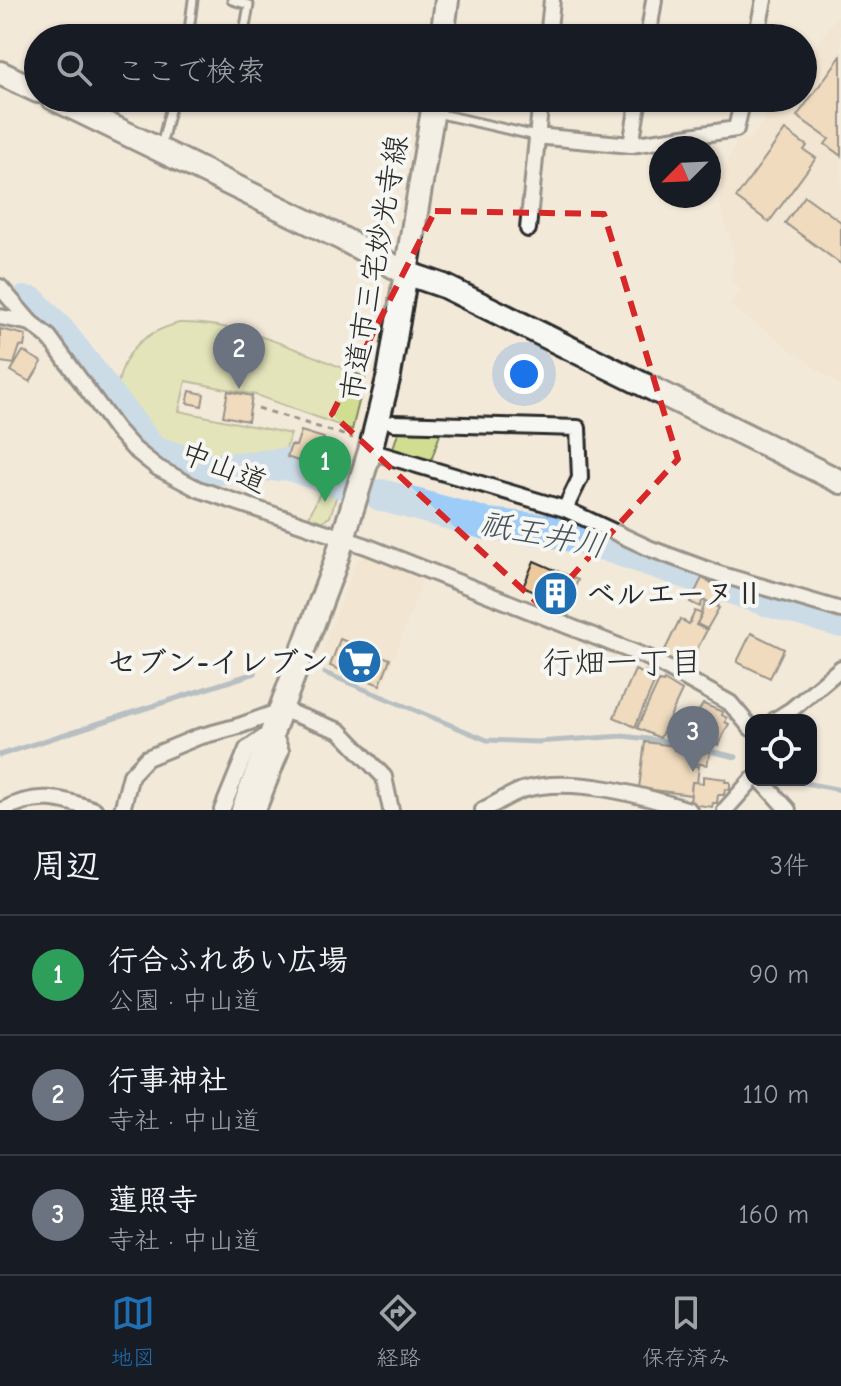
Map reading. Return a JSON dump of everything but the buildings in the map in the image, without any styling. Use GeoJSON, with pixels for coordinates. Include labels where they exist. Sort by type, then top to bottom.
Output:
{"type":"FeatureCollection","features":[{"type":"Feature","properties":{"kind":"street"},"geometry":{"type":"LineString","coordinates":[[444,24],[447,0]]}},
{"type":"Feature","properties":{"kind":"street"},"geometry":{"type":"LineString","coordinates":[[549,24],[552,0]]}},
{"type":"Feature","properties":{"kind":"street"},"geometry":{"type":"LineString","coordinates":[[650,24],[654,0]]}},
{"type":"Feature","properties":{"kind":"street"},"geometry":{"type":"LineString","coordinates":[[759,24],[764,0]]}},
{"type":"Feature","properties":{"kind":"street"},"geometry":{"type":"LineString","coordinates":[[0,73],[24,84]]}},
{"type":"Feature","properties":{"kind":"street"},"geometry":{"type":"LineString","coordinates":[[82,112],[406,273],[444,286],[841,482]]}},
{"type":"Feature","properties":{"kind":"street","name":"市道市三宅妙光寺線"},"geometry":{"type":"LineString","coordinates":[[243,810],[283,710],[343,539],[363,445],[389,375],[433,112]]}},
{"type":"Feature","properties":{"kind":"street"},"geometry":{"type":"LineString","coordinates":[[528,229],[539,112]]}},
{"type":"Feature","properties":{"kind":"street"},"geometry":{"type":"LineString","coordinates":[[631,145],[637,112]]}},
{"type":"Feature","properties":{"kind":"street"},"geometry":{"type":"LineString","coordinates":[[536,136],[631,145],[736,129],[740,112]]}},
{"type":"Feature","properties":{"kind":"street","name":"中山道"},"geometry":{"type":"LineString","coordinates":[[0,287],[31,323],[49,337],[116,429],[134,449],[158,468],[198,489],[343,539],[649,658],[730,703],[745,721]]}},
{"type":"Feature","properties":{"kind":"street"},"geometry":{"type":"LineString","coordinates":[[0,317],[31,323]]}},
{"type":"Feature","properties":{"kind":"street"},"geometry":{"type":"LineString","coordinates":[[393,423],[578,428],[580,478],[565,509]]}},
{"type":"Feature","properties":{"kind":"street"},"geometry":{"type":"LineString","coordinates":[[363,445],[565,509],[651,549],[719,574],[841,610]]}},
{"type":"Feature","properties":{"kind":"street"},"geometry":{"type":"LineString","coordinates":[[785,714],[841,668]]}},
{"type":"Feature","properties":{"kind":"street"},"geometry":{"type":"LineString","coordinates":[[122,810],[131,775],[147,758],[198,737],[283,710],[340,731],[384,777],[391,810]]}},
{"type":"Feature","properties":{"kind":"street"},"geometry":{"type":"LineString","coordinates":[[222,810],[247,749],[273,731],[281,751],[258,810]]}},
{"type":"Feature","properties":{"kind":"street"},"geometry":{"type":"LineString","coordinates":[[483,810],[520,791],[571,785],[646,796],[689,810]]}},
{"type":"Feature","properties":{"kind":"street"},"geometry":{"type":"LineString","coordinates":[[725,810],[747,786]]}},
{"type":"Feature","properties":{"kind":"street"},"geometry":{"type":"LineString","coordinates":[[766,786],[788,810]]}},
{"type":"Feature","properties":{"kind":"street"},"geometry":{"type":"LineString","coordinates":[[3,810],[22,799],[63,798],[95,810]]}},
{"type":"Feature","properties":{"kind":"lane"},"geometry":{"type":"LineString","coordinates":[[190,24],[193,0]]}},
{"type":"Feature","properties":{"kind":"lane"},"geometry":{"type":"LineString","coordinates":[[232,0],[249,5],[246,24]]}},
{"type":"Feature","properties":{"kind":"lane"},"geometry":{"type":"LineString","coordinates":[[160,149],[169,112]]}},
{"type":"Feature","properties":{"kind":"lane"},"geometry":{"type":"LineString","coordinates":[[442,112],[536,136]]}},
{"type":"Feature","properties":{"kind":"path"},"geometry":{"type":"LineString","coordinates":[[258,408],[363,445]]}},
{"type":"Feature","properties":{"kind":"highlighted area"},"geometry":{"type":"Polygon","coordinates":[[[435,211],[604,214],[678,459],[543,608],[332,414],[435,211]]]}},
{"type":"Feature","properties":{"kind":"shaded area"},"geometry":{"type":"Polygon","coordinates":[[[841,11],[841,386],[730,305],[741,290],[731,280],[735,256],[721,207],[722,177],[739,136],[748,142],[769,112],[817,112],[817,44],[841,11]]]}},
{"type":"Feature","properties":{"kind":"shaded area"},"geometry":{"type":"Polygon","coordinates":[[[370,556],[424,576],[381,693],[323,669],[324,646],[357,560],[370,556]]]}},
{"type":"Feature","properties":{"kind":"green space"},"geometry":{"type":"Polygon","coordinates":[[[179,323],[203,324],[251,334],[365,377],[352,430],[256,395],[186,381],[179,411],[291,434],[282,460],[265,463],[216,466],[169,454],[143,435],[115,401],[121,372],[132,350],[151,334],[179,323]]]}},
{"type":"Feature","properties":{"kind":"green space"},"geometry":{"type":"Polygon","coordinates":[[[400,427],[442,428],[430,464],[392,451],[400,427]]]}},
{"type":"Feature","properties":{"kind":"green space"},"geometry":{"type":"Polygon","coordinates":[[[324,484],[339,488],[330,517],[319,523],[308,519],[324,484]]]}},
{"type":"Feature","properties":{"kind":"waterway","name":"祇王井川"},"geometry":{"type":"LineString","coordinates":[[24,302],[32,303],[60,332],[151,450],[209,470],[287,464],[342,483]]}},
{"type":"Feature","properties":{"kind":"waterway","name":"祇王井川"},"geometry":{"type":"LineString","coordinates":[[381,495],[487,524],[546,530],[596,542],[772,602],[841,622]]}},
{"type":"Feature","properties":{"kind":"waterway"},"geometry":{"type":"LineString","coordinates":[[0,755],[255,673]]}},
{"type":"Feature","properties":{"kind":"waterway"},"geometry":{"type":"LineString","coordinates":[[325,673],[487,740],[537,742],[623,736],[664,741],[736,757]]}},
{"type":"Feature","properties":{"kind":"waterway"},"geometry":{"type":"LineString","coordinates":[[817,785],[841,790]]}},
{"type":"Feature","properties":{"kind":"place","name":"行事神社"},"geometry":{"type":"Point","coordinates":[239,389]}},
{"type":"Feature","properties":{"kind":"place","name":"行合ふれあい広場"},"geometry":{"type":"Point","coordinates":[325,502]}},
{"type":"Feature","properties":{"kind":"place","name":"ベルエーヌⅡ"},"geometry":{"type":"Point","coordinates":[555,594]}},
{"type":"Feature","properties":{"kind":"place","name":"セブン-イレブン"},"geometry":{"type":"Point","coordinates":[360,662]}},
{"type":"Feature","properties":{"kind":"place","name":"蓮照寺"},"geometry":{"type":"Point","coordinates":[693,772]}},
{"type":"Feature","properties":{"kind":"district","name":"行畑一丁目"},"geometry":{"type":"Point","coordinates":[622,662]}}]}
